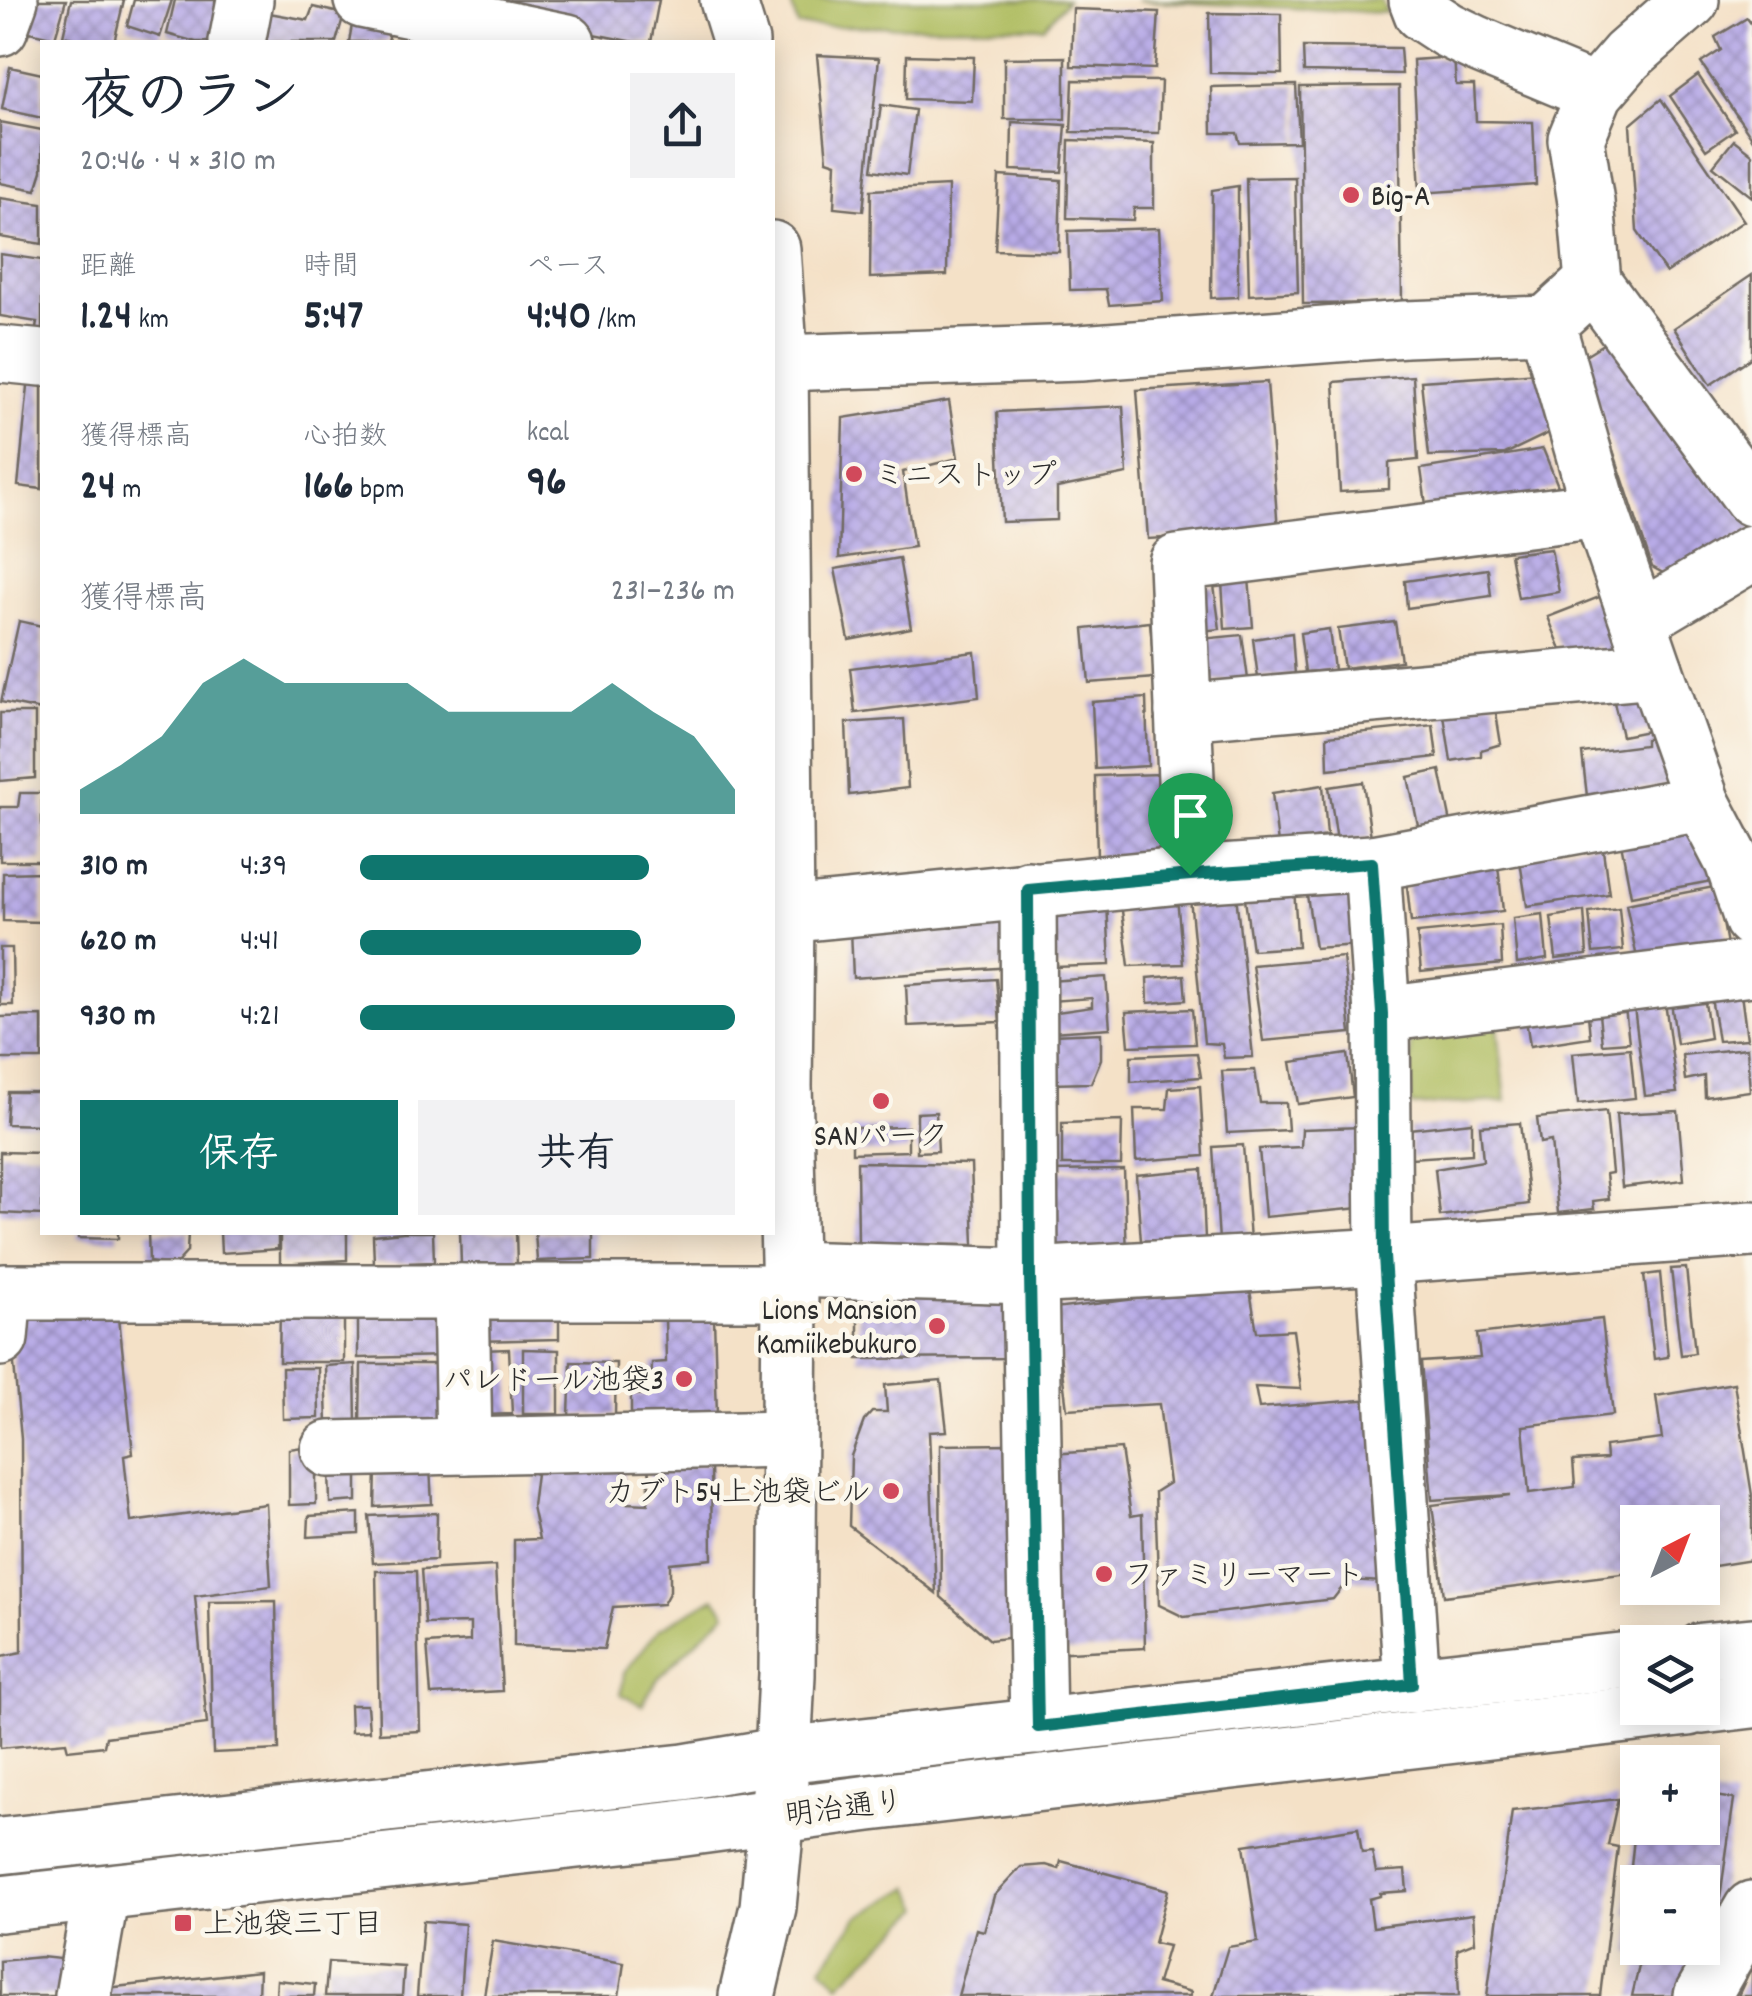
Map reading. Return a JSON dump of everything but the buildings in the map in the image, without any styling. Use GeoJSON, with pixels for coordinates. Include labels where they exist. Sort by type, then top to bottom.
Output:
{"type":"FeatureCollection","features":[{"type":"Feature","properties":{"kind":"street"},"geometry":{"type":"LineString","coordinates":[[0,28],[10,0]]}},
{"type":"Feature","properties":{"kind":"street"},"geometry":{"type":"LineString","coordinates":[[237,40],[245,0]]}},
{"type":"Feature","properties":{"kind":"street"},"geometry":{"type":"LineString","coordinates":[[362,0],[557,40]]}},
{"type":"Feature","properties":{"kind":"street"},"geometry":{"type":"LineString","coordinates":[[728,0],[739,40]]}},
{"type":"Feature","properties":{"kind":"street"},"geometry":{"type":"LineString","coordinates":[[1416,0],[1422,13],[1448,30],[1595,93]]}},
{"type":"Feature","properties":{"kind":"street"},"geometry":{"type":"LineString","coordinates":[[1664,10],[1595,93],[1576,139],[1593,282],[1752,498]]}},
{"type":"Feature","properties":{"kind":"street"},"geometry":{"type":"LineString","coordinates":[[778,393],[1080,353],[1404,329],[1547,324],[1593,282]]}},
{"type":"Feature","properties":{"kind":"street"},"geometry":{"type":"LineString","coordinates":[[747,1996],[768,1906],[783,1755],[786,1674],[790,1281],[778,1087],[781,900],[775,321]]}},
{"type":"Feature","properties":{"kind":"street"},"geometry":{"type":"LineString","coordinates":[[1547,324],[1600,510],[1702,803],[1733,862],[1752,919]]}},
{"type":"Feature","properties":{"kind":"street"},"geometry":{"type":"LineString","coordinates":[[0,354],[40,358]]}},
{"type":"Feature","properties":{"kind":"street"},"geometry":{"type":"LineString","coordinates":[[1190,875],[1177,563],[1600,510]]}},
{"type":"Feature","properties":{"kind":"street"},"geometry":{"type":"LineString","coordinates":[[1182,712],[1647,645],[1752,553]]}},
{"type":"Feature","properties":{"kind":"street"},"geometry":{"type":"LineString","coordinates":[[781,900],[1028,890],[1372,863],[1702,803]]}},
{"type":"Feature","properties":{"kind":"street"},"geometry":{"type":"LineString","coordinates":[[1372,863],[1382,1014],[1384,1256],[1412,1684]]}},
{"type":"Feature","properties":{"kind":"street"},"geometry":{"type":"LineString","coordinates":[[1028,890],[1038,1727]]}},
{"type":"Feature","properties":{"kind":"street"},"geometry":{"type":"LineString","coordinates":[[1382,1014],[1752,968]]}},
{"type":"Feature","properties":{"kind":"street"},"geometry":{"type":"LineString","coordinates":[[0,1338],[4,1292],[461,1292],[1030,1276],[1384,1256],[1752,1229]]}},
{"type":"Feature","properties":{"kind":"street"},"geometry":{"type":"LineString","coordinates":[[461,1292],[464,1446]]}},
{"type":"Feature","properties":{"kind":"street"},"geometry":{"type":"LineString","coordinates":[[328,1449],[788,1439]]}},
{"type":"Feature","properties":{"kind":"street"},"geometry":{"type":"LineString","coordinates":[[1720,1649],[1752,1646]]}},
{"type":"Feature","properties":{"kind":"street","name":"明治通り"},"geometry":{"type":"LineString","coordinates":[[0,1846],[684,1772],[783,1755],[1620,1661]]}},
{"type":"Feature","properties":{"kind":"street"},"geometry":{"type":"LineString","coordinates":[[1720,1704],[1752,1700]]}},
{"type":"Feature","properties":{"kind":"street","name":"明治通り"},"geometry":{"type":"LineString","coordinates":[[0,1904],[677,1829],[1620,1716]]}},
{"type":"Feature","properties":{"kind":"street"},"geometry":{"type":"LineString","coordinates":[[83,1996],[101,1894]]}},
{"type":"Feature","properties":{"kind":"street"},"geometry":{"type":"LineString","coordinates":[[1702,1996],[1752,1909]]}},
{"type":"Feature","properties":{"kind":"green space"},"geometry":{"type":"Polygon","coordinates":[[[790,0],[1067,0],[1044,27],[798,26],[790,0]]]}},
{"type":"Feature","properties":{"kind":"green space"},"geometry":{"type":"Polygon","coordinates":[[[1137,0],[1381,0],[1387,13],[1137,0]]]}},
{"type":"Feature","properties":{"kind":"green space"},"geometry":{"type":"Polygon","coordinates":[[[1497,1019],[1506,1101],[1411,1106],[1410,1026],[1497,1019]]]}},
{"type":"Feature","properties":{"kind":"green space"},"geometry":{"type":"Polygon","coordinates":[[[715,1598],[726,1613],[658,1678],[642,1705],[621,1694],[624,1673],[659,1629],[715,1598]]]}},
{"type":"Feature","properties":{"kind":"green space"},"geometry":{"type":"Polygon","coordinates":[[[910,1887],[921,1908],[839,1985],[822,1967],[857,1918],[910,1887]]]}},
{"type":"Feature","properties":{"kind":"place","name":"Big-A"},"geometry":{"type":"Point","coordinates":[1351,195]}},
{"type":"Feature","properties":{"kind":"place","name":"ミニストップ"},"geometry":{"type":"Point","coordinates":[854,474]}},
{"type":"Feature","properties":{"kind":"place","name":"SANパーク"},"geometry":{"type":"Point","coordinates":[881,1101]}},
{"type":"Feature","properties":{"kind":"place","name":"Lions Mansion Kamiikebukuro"},"geometry":{"type":"Point","coordinates":[937,1326]}},
{"type":"Feature","properties":{"kind":"place","name":"パレドール池袋3"},"geometry":{"type":"Point","coordinates":[684,1379]}},
{"type":"Feature","properties":{"kind":"place","name":"カブト54上池袋ビル"},"geometry":{"type":"Point","coordinates":[891,1491]}},
{"type":"Feature","properties":{"kind":"place","name":"ファミリーマート"},"geometry":{"type":"Point","coordinates":[1104,1574]}},
{"type":"Feature","properties":{"kind":"place","name":"上池袋三丁目"},"geometry":{"type":"Point","coordinates":[183,1923]}},
{"type":"Feature","properties":{"kind":"route"},"geometry":{"type":"LineString","coordinates":[[1372,863],[1382,1014],[1384,1256],[1412,1684],[1038,1727],[1028,890],[1190,875],[1372,863]]}}]}
